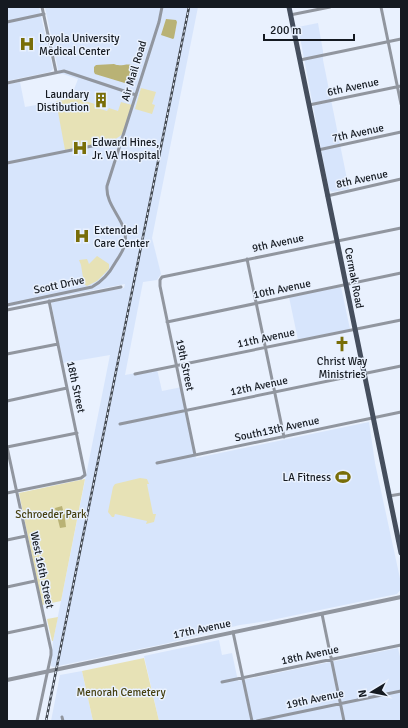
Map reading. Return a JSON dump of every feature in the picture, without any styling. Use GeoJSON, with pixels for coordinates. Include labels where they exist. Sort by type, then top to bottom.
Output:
{"type":"FeatureCollection","features":[{"type":"Feature","properties":{"kind":"main road","name":"Cermak Road"},"geometry":{"type":"LineString","coordinates":[[289,7],[372,418],[401,552]]}},
{"type":"Feature","properties":{"kind":"street"},"geometry":{"type":"LineString","coordinates":[[42,7],[56,72]]}},
{"type":"Feature","properties":{"kind":"street","name":"Air Mail Road"},"geometry":{"type":"LineString","coordinates":[[122,140],[159,22],[162,7]]}},
{"type":"Feature","properties":{"kind":"street"},"geometry":{"type":"LineString","coordinates":[[290,15],[330,7]]}},
{"type":"Feature","properties":{"kind":"street"},"geometry":{"type":"LineString","coordinates":[[382,7],[399,86],[401,104]]}},
{"type":"Feature","properties":{"kind":"street"},"geometry":{"type":"LineString","coordinates":[[7,22],[44,14]]}},
{"type":"Feature","properties":{"kind":"street"},"geometry":{"type":"LineString","coordinates":[[300,60],[401,39]]}},
{"type":"Feature","properties":{"kind":"street"},"geometry":{"type":"LineString","coordinates":[[7,83],[64,71],[136,95]]}},
{"type":"Feature","properties":{"kind":"street","name":"6th Avenue"},"geometry":{"type":"LineString","coordinates":[[309,106],[399,86]]}},
{"type":"Feature","properties":{"kind":"street","name":"7th Avenue"},"geometry":{"type":"LineString","coordinates":[[318,150],[401,132]]}},
{"type":"Feature","properties":{"kind":"street"},"geometry":{"type":"LineString","coordinates":[[7,163],[122,140]]}},
{"type":"Feature","properties":{"kind":"street","name":"Scott Drive"},"geometry":{"type":"LineString","coordinates":[[7,305],[87,289],[99,283],[109,273],[125,243],[124,228],[110,204],[107,190],[108,181],[122,140]]}},
{"type":"Feature","properties":{"kind":"street","name":"8th Avenue"},"geometry":{"type":"LineString","coordinates":[[327,196],[401,180]]}},
{"type":"Feature","properties":{"kind":"street","name":"9th Avenue"},"geometry":{"type":"LineString","coordinates":[[160,278],[166,275],[401,228]]}},
{"type":"Feature","properties":{"kind":"street"},"geometry":{"type":"LineString","coordinates":[[247,259],[284,437]]}},
{"type":"Feature","properties":{"kind":"street","name":"10th Avenue"},"geometry":{"type":"LineString","coordinates":[[167,322],[401,273]]}},
{"type":"Feature","properties":{"kind":"street","name":"19th Street"},"geometry":{"type":"LineString","coordinates":[[160,278],[160,286],[167,322],[195,455]]}},
{"type":"Feature","properties":{"kind":"street"},"geometry":{"type":"LineString","coordinates":[[7,310],[121,287]]}},
{"type":"Feature","properties":{"kind":"street","name":"18th Street"},"geometry":{"type":"LineString","coordinates":[[16,492],[81,478],[84,476],[85,472],[49,301]]}},
{"type":"Feature","properties":{"kind":"street","name":"11th Avenue"},"geometry":{"type":"LineString","coordinates":[[135,374],[401,320]]}},
{"type":"Feature","properties":{"kind":"street"},"geometry":{"type":"LineString","coordinates":[[7,354],[58,344]]}},
{"type":"Feature","properties":{"kind":"street","name":"12th Avenue"},"geometry":{"type":"LineString","coordinates":[[120,424],[401,366]]}},
{"type":"Feature","properties":{"kind":"street"},"geometry":{"type":"LineString","coordinates":[[7,401],[67,388]]}},
{"type":"Feature","properties":{"kind":"street","name":"South13th Avenue"},"geometry":{"type":"LineString","coordinates":[[157,463],[401,412]]}},
{"type":"Feature","properties":{"kind":"street"},"geometry":{"type":"LineString","coordinates":[[7,447],[77,433]]}},
{"type":"Feature","properties":{"kind":"street","name":"West 16th Street"},"geometry":{"type":"LineString","coordinates":[[7,447],[51,655],[36,721]]}},
{"type":"Feature","properties":{"kind":"street"},"geometry":{"type":"LineString","coordinates":[[7,493],[16,492]]}},
{"type":"Feature","properties":{"kind":"street"},"geometry":{"type":"LineString","coordinates":[[389,496],[401,494]]}},
{"type":"Feature","properties":{"kind":"street"},"geometry":{"type":"LineString","coordinates":[[7,540],[26,536]]}},
{"type":"Feature","properties":{"kind":"street"},"geometry":{"type":"LineString","coordinates":[[7,586],[36,581]]}},
{"type":"Feature","properties":{"kind":"street","name":"17th Avenue"},"geometry":{"type":"LineString","coordinates":[[7,680],[401,597]]}},
{"type":"Feature","properties":{"kind":"street"},"geometry":{"type":"LineString","coordinates":[[322,614],[344,721]]}},
{"type":"Feature","properties":{"kind":"street"},"geometry":{"type":"LineString","coordinates":[[7,633],[45,625]]}},
{"type":"Feature","properties":{"kind":"street"},"geometry":{"type":"LineString","coordinates":[[233,632],[252,721]]}},
{"type":"Feature","properties":{"kind":"street","name":"18th Avenue"},"geometry":{"type":"LineString","coordinates":[[222,682],[401,645]]}},
{"type":"Feature","properties":{"kind":"street","name":"19th Avenue"},"geometry":{"type":"LineString","coordinates":[[257,721],[401,691]]}},
{"type":"Feature","properties":{"kind":"shaded area","name":"Loyola University Medical Center"},"geometry":{"type":"Polygon","coordinates":[[[7,7],[39,7],[53,69],[50,72],[7,81],[7,7]]]}},
{"type":"Feature","properties":{"kind":"shaded area"},"geometry":{"type":"Polygon","coordinates":[[[45,7],[198,7],[152,238],[161,274],[157,280],[143,282],[125,375],[157,369],[162,391],[182,387],[196,458],[369,422],[375,463],[401,583],[401,589],[397,594],[267,621],[240,625],[164,644],[53,667],[51,666],[53,641],[110,355],[63,363],[51,302],[124,288],[125,284],[7,307],[7,84],[20,82],[25,107],[64,100],[65,95],[71,97],[78,79],[59,74],[45,7]]]}},
{"type":"Feature","properties":{"kind":"shaded area"},"geometry":{"type":"Polygon","coordinates":[[[166,19],[176,20],[177,22],[173,39],[161,35],[166,19]]]}},
{"type":"Feature","properties":{"kind":"shaded area"},"geometry":{"type":"Polygon","coordinates":[[[318,23],[323,51],[323,60],[349,189],[332,192],[329,190],[298,27],[318,23]]]}},
{"type":"Feature","properties":{"kind":"shaded area"},"geometry":{"type":"Polygon","coordinates":[[[96,65],[133,65],[133,75],[128,84],[95,74],[94,72],[94,67],[96,65]]]}},
{"type":"Feature","properties":{"kind":"shaded area"},"geometry":{"type":"Polygon","coordinates":[[[341,287],[350,329],[298,340],[289,297],[341,287]]]}},
{"type":"Feature","properties":{"kind":"shaded area"},"geometry":{"type":"Polygon","coordinates":[[[62,506],[64,514],[68,513],[70,518],[65,519],[66,527],[60,528],[55,508],[62,506]]]}},
{"type":"Feature","properties":{"kind":"shaded area"},"geometry":{"type":"Polygon","coordinates":[[[219,640],[222,655],[232,653],[238,681],[398,648],[401,661],[401,721],[159,721],[144,656],[219,640]]]}},
{"type":"Feature","properties":{"kind":"shaded area"},"geometry":{"type":"Polygon","coordinates":[[[82,671],[93,721],[51,721],[60,675],[82,671]]]}},
{"type":"Feature","properties":{"kind":"green space"},"geometry":{"type":"Polygon","coordinates":[[[141,88],[156,92],[152,104],[155,105],[152,114],[135,109],[141,88]]]}},
{"type":"Feature","properties":{"kind":"green space"},"geometry":{"type":"Polygon","coordinates":[[[65,95],[95,104],[94,107],[107,111],[109,108],[118,111],[121,102],[132,105],[125,130],[119,137],[113,140],[65,150],[56,101],[65,100],[65,95]]]}},
{"type":"Feature","properties":{"kind":"green space"},"geometry":{"type":"Polygon","coordinates":[[[97,256],[109,264],[109,269],[97,281],[87,286],[84,284],[79,260],[87,259],[89,264],[97,256]]]}},
{"type":"Feature","properties":{"kind":"green space"},"geometry":{"type":"Polygon","coordinates":[[[140,478],[147,479],[149,484],[147,484],[153,514],[156,514],[154,522],[146,524],[147,521],[115,514],[114,517],[112,517],[108,512],[113,487],[115,484],[140,478]]]}},
{"type":"Feature","properties":{"kind":"green space","name":"Schroeder Park"},"geometry":{"type":"Polygon","coordinates":[[[85,479],[61,601],[42,605],[19,493],[85,479]]]}},
{"type":"Feature","properties":{"kind":"green space"},"geometry":{"type":"Polygon","coordinates":[[[58,617],[53,641],[52,641],[47,619],[58,617]]]}},
{"type":"Feature","properties":{"kind":"green space","name":"Menorah Cemetery"},"geometry":{"type":"Polygon","coordinates":[[[144,658],[159,721],[93,721],[82,671],[144,658]]]}},
{"type":"Feature","properties":{"kind":"railway"},"geometry":{"type":"LineString","coordinates":[[46,721],[189,7]]}},
{"type":"Feature","properties":{"kind":"place","name":"Loyola University Medical Center"},"geometry":{"type":"Point","coordinates":[27,44]}},
{"type":"Feature","properties":{"kind":"place","name":"Laundary Distibution"},"geometry":{"type":"Point","coordinates":[101,100]}},
{"type":"Feature","properties":{"kind":"place","name":"Edward Hines, Jr. VA Hospital"},"geometry":{"type":"Point","coordinates":[80,148]}},
{"type":"Feature","properties":{"kind":"place","name":"Extended Care Center"},"geometry":{"type":"Point","coordinates":[82,236]}},
{"type":"Feature","properties":{"kind":"place","name":"Christ Way Ministries"},"geometry":{"type":"Point","coordinates":[342,344]}},
{"type":"Feature","properties":{"kind":"place","name":"LA Fitness"},"geometry":{"type":"Point","coordinates":[343,477]}}]}
